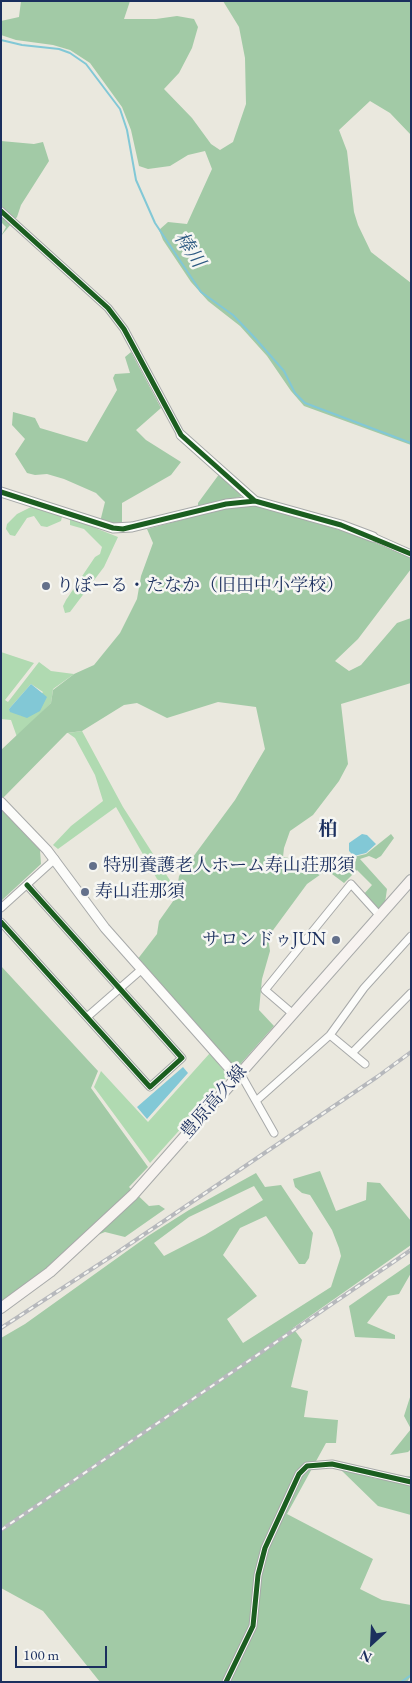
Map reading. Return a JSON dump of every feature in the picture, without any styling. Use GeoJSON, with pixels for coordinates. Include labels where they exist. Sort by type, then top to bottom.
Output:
{"type":"FeatureCollection","features":[{"type":"Feature","properties":{"kind":"main road","name":"豊原高久線"},"geometry":{"type":"LineString","coordinates":[[1,1308],[50,1272],[114,1214],[379,915],[409,885]]}},
{"type":"Feature","properties":{"kind":"street"},"geometry":{"type":"LineString","coordinates":[[1,211],[108,308],[124,329],[181,435],[255,501]]}},
{"type":"Feature","properties":{"kind":"street"},"geometry":{"type":"LineString","coordinates":[[1,492],[113,528],[123,529],[226,504],[255,501],[341,525],[411,554]]}},
{"type":"Feature","properties":{"kind":"street"},"geometry":{"type":"LineString","coordinates":[[1,802],[55,859],[105,928],[238,1075],[256,1101],[274,1133]]}},
{"type":"Feature","properties":{"kind":"street"},"geometry":{"type":"LineString","coordinates":[[1,908],[55,859]]}},
{"type":"Feature","properties":{"kind":"street"},"geometry":{"type":"LineString","coordinates":[[293,1014],[265,990],[350,884],[379,915]]}},
{"type":"Feature","properties":{"kind":"street"},"geometry":{"type":"LineString","coordinates":[[1,922],[150,1087],[182,1058],[27,885]]}},
{"type":"Feature","properties":{"kind":"street"},"geometry":{"type":"LineString","coordinates":[[256,1101],[330,1034],[364,988],[411,936]]}},
{"type":"Feature","properties":{"kind":"street"},"geometry":{"type":"LineString","coordinates":[[87,1017],[142,969]]}},
{"type":"Feature","properties":{"kind":"street"},"geometry":{"type":"LineString","coordinates":[[352,1053],[411,993]]}},
{"type":"Feature","properties":{"kind":"street"},"geometry":{"type":"LineString","coordinates":[[330,1034],[365,1064]]}},
{"type":"Feature","properties":{"kind":"street"},"geometry":{"type":"LineString","coordinates":[[226,1682],[253,1626],[258,1575],[265,1548],[299,1474],[307,1466],[332,1464],[411,1482]]}},
{"type":"Feature","properties":{"kind":"green space"},"geometry":{"type":"Polygon","coordinates":[[[21,1],[130,1],[124,19],[156,19],[177,16],[194,19],[198,27],[192,48],[179,73],[164,89],[192,118],[211,144],[220,150],[233,142],[246,104],[245,58],[239,27],[223,1],[411,1],[411,135],[390,113],[370,101],[339,130],[347,151],[354,212],[358,225],[371,252],[411,283],[411,445],[304,406],[291,391],[267,356],[240,326],[208,301],[191,282],[163,240],[159,230],[168,222],[187,224],[212,169],[205,151],[188,155],[170,166],[148,169],[139,166],[131,130],[122,107],[90,63],[70,50],[53,45],[16,40],[1,35],[1,21],[19,17],[21,1]]]}},
{"type":"Feature","properties":{"kind":"green space"},"geometry":{"type":"Polygon","coordinates":[[[1,141],[34,144],[43,142],[49,161],[21,205],[17,217],[1,236],[6,227],[1,222],[1,141]]]}},
{"type":"Feature","properties":{"kind":"green space"},"geometry":{"type":"Polygon","coordinates":[[[131,352],[161,408],[136,430],[146,440],[181,462],[171,475],[122,503],[122,524],[114,526],[100,522],[105,502],[96,493],[47,474],[35,475],[27,473],[15,454],[25,439],[12,425],[13,412],[35,418],[40,428],[87,442],[117,390],[113,378],[115,374],[130,373],[125,357],[131,352]]]}},
{"type":"Feature","properties":{"kind":"green space"},"geometry":{"type":"Polygon","coordinates":[[[220,473],[243,496],[198,508],[198,503],[220,473]]]}},
{"type":"Feature","properties":{"kind":"green space"},"geometry":{"type":"Polygon","coordinates":[[[257,506],[354,534],[411,558],[411,569],[358,639],[335,661],[349,671],[361,665],[397,623],[411,618],[411,683],[341,704],[348,764],[339,781],[313,815],[290,831],[284,848],[283,857],[324,864],[366,854],[391,834],[394,838],[381,856],[376,859],[369,856],[360,859],[387,889],[385,903],[379,911],[363,895],[372,885],[357,870],[344,883],[332,874],[324,872],[307,884],[268,937],[270,951],[262,979],[259,1010],[274,1026],[236,1069],[137,960],[157,934],[159,921],[176,897],[179,876],[235,800],[265,749],[256,707],[218,702],[167,718],[137,703],[124,705],[82,731],[67,733],[1,800],[1,750],[51,703],[53,690],[74,674],[94,665],[120,633],[137,599],[141,576],[153,543],[147,529],[230,507],[257,506]]]}},
{"type":"Feature","properties":{"kind":"green space"},"geometry":{"type":"Polygon","coordinates":[[[31,507],[58,514],[62,517],[61,521],[47,527],[41,526],[34,516],[27,518],[15,536],[10,535],[6,529],[7,524],[17,514],[31,507]]]}},
{"type":"Feature","properties":{"kind":"green space"},"geometry":{"type":"Polygon","coordinates":[[[70,518],[118,537],[104,567],[70,612],[65,613],[63,606],[66,600],[95,557],[100,554],[102,547],[84,529],[70,525],[70,518]]]}},
{"type":"Feature","properties":{"kind":"green space"},"geometry":{"type":"Polygon","coordinates":[[[1,652],[34,663],[5,700],[8,702],[39,662],[51,671],[74,674],[53,689],[51,703],[17,737],[11,720],[1,719],[1,652]],[[31,684],[9,709],[22,716],[43,692],[31,684]]]}},
{"type":"Feature","properties":{"kind":"green space"},"geometry":{"type":"Polygon","coordinates":[[[82,731],[123,807],[171,882],[173,894],[169,900],[116,807],[58,849],[53,845],[71,826],[103,801],[95,775],[75,738],[68,733],[82,731]]]}},
{"type":"Feature","properties":{"kind":"green space"},"geometry":{"type":"Polygon","coordinates":[[[1,809],[40,850],[41,864],[1,901],[1,809]]]}},
{"type":"Feature","properties":{"kind":"green space"},"geometry":{"type":"Polygon","coordinates":[[[1,966],[98,1071],[91,1088],[148,1167],[129,1187],[149,1206],[159,1205],[165,1209],[125,1237],[105,1232],[77,1243],[50,1268],[1,1304],[1,966]]]}},
{"type":"Feature","properties":{"kind":"green space"},"geometry":{"type":"Polygon","coordinates":[[[210,1053],[228,1076],[150,1163],[94,1087],[101,1071],[148,1122],[210,1053]]]}},
{"type":"Feature","properties":{"kind":"green space"},"geometry":{"type":"Polygon","coordinates":[[[320,1171],[336,1211],[366,1200],[367,1182],[380,1183],[411,1221],[411,1245],[293,1328],[302,1340],[291,1387],[308,1391],[304,1417],[338,1420],[336,1443],[326,1443],[287,1514],[373,1559],[360,1589],[382,1600],[411,1605],[411,1676],[407,1682],[100,1682],[43,1611],[1,1588],[1,1338],[25,1324],[148,1236],[189,1210],[256,1173],[265,1187],[281,1185],[313,1233],[309,1258],[305,1264],[299,1264],[266,1216],[240,1228],[223,1255],[257,1296],[227,1319],[243,1343],[331,1287],[341,1256],[332,1230],[310,1195],[302,1193],[295,1187],[293,1179],[320,1171]],[[254,1186],[189,1217],[154,1243],[164,1256],[205,1235],[263,1200],[254,1186]]]}},
{"type":"Feature","properties":{"kind":"green space"},"geometry":{"type":"Polygon","coordinates":[[[411,1263],[411,1273],[399,1294],[388,1296],[367,1323],[395,1335],[395,1339],[355,1337],[349,1306],[411,1263]]]}},
{"type":"Feature","properties":{"kind":"green space"},"geometry":{"type":"Polygon","coordinates":[[[411,1394],[411,1429],[404,1416],[411,1394]]]}},
{"type":"Feature","properties":{"kind":"green space"},"geometry":{"type":"Polygon","coordinates":[[[411,1429],[411,1449],[408,1452],[390,1455],[411,1429]]]}},
{"type":"Feature","properties":{"kind":"green space"},"geometry":{"type":"Polygon","coordinates":[[[340,1469],[377,1479],[411,1476],[411,1515],[378,1506],[340,1469]]]}},
{"type":"Feature","properties":{"kind":"water"},"geometry":{"type":"Polygon","coordinates":[[[31,684],[47,697],[40,711],[27,718],[10,712],[9,709],[31,684]]]}},
{"type":"Feature","properties":{"kind":"water"},"geometry":{"type":"Polygon","coordinates":[[[362,834],[367,835],[376,844],[366,853],[354,856],[349,851],[349,843],[362,834]]]}},
{"type":"Feature","properties":{"kind":"water"},"geometry":{"type":"Polygon","coordinates":[[[183,1067],[188,1073],[147,1119],[137,1107],[183,1067]]]}},
{"type":"Feature","properties":{"kind":"waterway","name":"棒川"},"geometry":{"type":"LineString","coordinates":[[1,40],[22,45],[59,49],[70,53],[86,64],[120,109],[127,130],[136,180],[155,223],[201,292],[233,315],[255,338],[284,371],[295,393],[305,403],[411,443]]}},
{"type":"Feature","properties":{"kind":"waterway"},"geometry":{"type":"LineString","coordinates":[[401,1682],[411,1675]]}},
{"type":"Feature","properties":{"kind":"railway"},"geometry":{"type":"LineString","coordinates":[[1,1328],[118,1252],[411,1052]]}},
{"type":"Feature","properties":{"kind":"railway"},"geometry":{"type":"LineString","coordinates":[[1,1530],[411,1250]]}},
{"type":"Feature","properties":{"kind":"cycle path"},"geometry":{"type":"LineString","coordinates":[[1,211],[108,308],[124,329],[181,435],[255,501]]}},
{"type":"Feature","properties":{"kind":"cycle path"},"geometry":{"type":"LineString","coordinates":[[1,492],[113,528],[123,529],[226,504],[255,501],[341,525],[411,554]]}},
{"type":"Feature","properties":{"kind":"cycle path"},"geometry":{"type":"LineString","coordinates":[[1,922],[150,1087],[182,1058],[27,885]]}},
{"type":"Feature","properties":{"kind":"cycle path"},"geometry":{"type":"LineString","coordinates":[[226,1682],[253,1626],[258,1575],[265,1548],[299,1474],[307,1466],[332,1464],[411,1482]]}},
{"type":"Feature","properties":{"kind":"place","name":"りぼーる・たなか（旧田中小学校）"},"geometry":{"type":"Point","coordinates":[46,586]}},
{"type":"Feature","properties":{"kind":"place","name":"特別養護老人ホーム寿山荘那須"},"geometry":{"type":"Point","coordinates":[93,866]}},
{"type":"Feature","properties":{"kind":"place","name":"寿山荘那須"},"geometry":{"type":"Point","coordinates":[85,892]}},
{"type":"Feature","properties":{"kind":"place","name":"サロンドゥJUN"},"geometry":{"type":"Point","coordinates":[336,940]}},
{"type":"Feature","properties":{"kind":"district","name":"柏"},"geometry":{"type":"Point","coordinates":[328,830]}}]}
